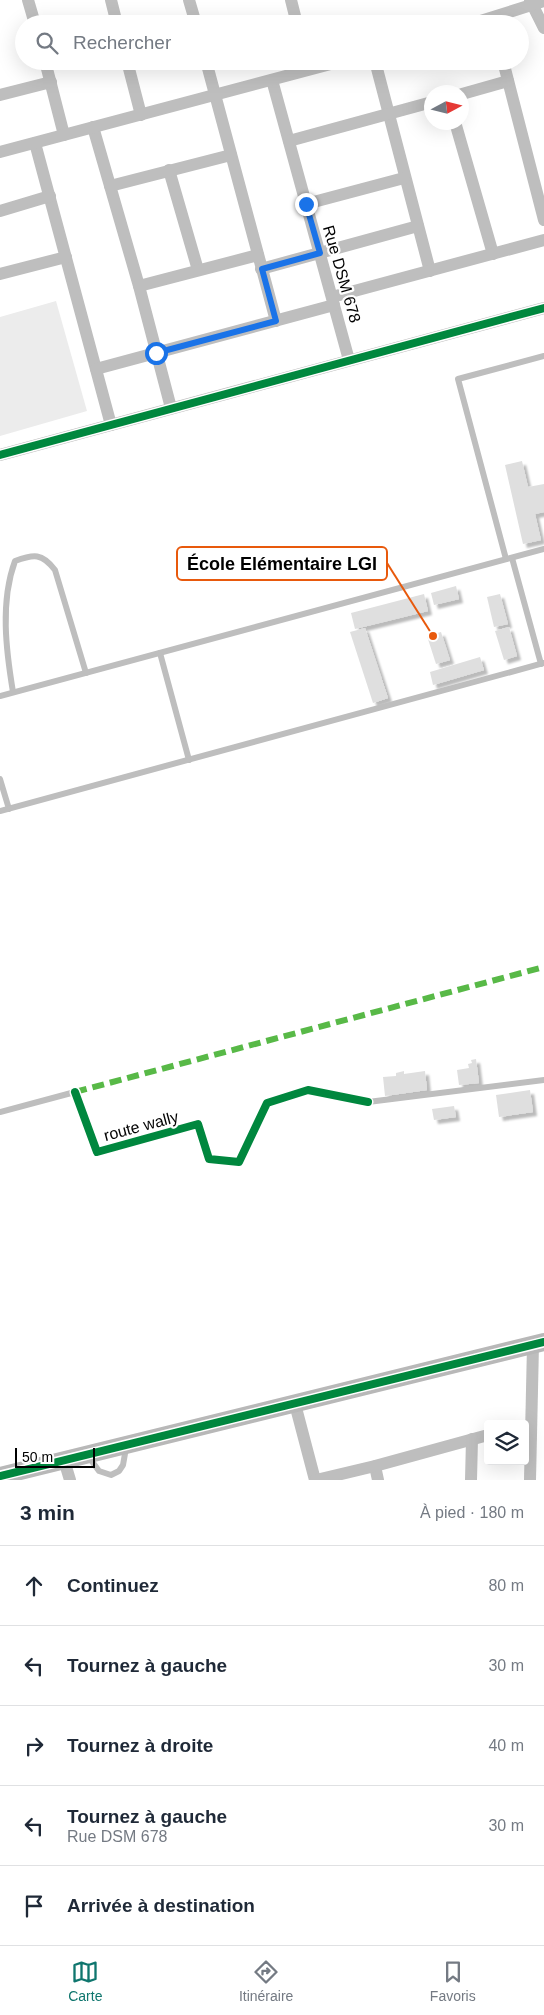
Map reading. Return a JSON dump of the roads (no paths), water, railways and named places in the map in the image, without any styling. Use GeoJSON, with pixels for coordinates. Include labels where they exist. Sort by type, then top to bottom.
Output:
{"type":"FeatureCollection","features":[{"type":"Feature","properties":{"kind":"street"},"geometry":{"type":"LineString","coordinates":[[28,0],[32,15]]}},
{"type":"Feature","properties":{"kind":"street"},"geometry":{"type":"LineString","coordinates":[[111,0],[115,15]]}},
{"type":"Feature","properties":{"kind":"street"},"geometry":{"type":"LineString","coordinates":[[189,0],[193,15]]}},
{"type":"Feature","properties":{"kind":"street"},"geometry":{"type":"LineString","coordinates":[[291,0],[295,15]]}},
{"type":"Feature","properties":{"kind":"street"},"geometry":{"type":"LineString","coordinates":[[506,15],[535,2],[542,21]]}},
{"type":"Feature","properties":{"kind":"street"},"geometry":{"type":"LineString","coordinates":[[48,70],[64,135]]}},
{"type":"Feature","properties":{"kind":"street"},"geometry":{"type":"LineString","coordinates":[[129,70],[141,115]]}},
{"type":"Feature","properties":{"kind":"street"},"geometry":{"type":"LineString","coordinates":[[208,70],[276,321]]}},
{"type":"Feature","properties":{"kind":"street"},"geometry":{"type":"LineString","coordinates":[[0,152],[272,80],[297,70]]}},
{"type":"Feature","properties":{"kind":"street"},"geometry":{"type":"LineString","coordinates":[[377,70],[404,178],[430,271]]}},
{"type":"Feature","properties":{"kind":"street"},"geometry":{"type":"LineString","coordinates":[[505,70],[544,220]]}},
{"type":"Feature","properties":{"kind":"street","name":"Rue DSM 678"},"geometry":{"type":"LineString","coordinates":[[272,80],[349,360]]}},
{"type":"Feature","properties":{"kind":"street"},"geometry":{"type":"LineString","coordinates":[[469,92],[508,81]]}},
{"type":"Feature","properties":{"kind":"street"},"geometry":{"type":"LineString","coordinates":[[0,95],[51,82]]}},
{"type":"Feature","properties":{"kind":"street"},"geometry":{"type":"LineString","coordinates":[[289,141],[424,104]]}},
{"type":"Feature","properties":{"kind":"street"},"geometry":{"type":"LineString","coordinates":[[94,127],[171,408]]}},
{"type":"Feature","properties":{"kind":"street"},"geometry":{"type":"LineString","coordinates":[[457,130],[493,254]]}},
{"type":"Feature","properties":{"kind":"street"},"geometry":{"type":"LineString","coordinates":[[35,143],[111,425]]}},
{"type":"Feature","properties":{"kind":"street"},"geometry":{"type":"LineString","coordinates":[[110,186],[231,154]]}},
{"type":"Feature","properties":{"kind":"street"},"geometry":{"type":"LineString","coordinates":[[169,170],[198,270]]}},
{"type":"Feature","properties":{"kind":"street"},"geometry":{"type":"LineString","coordinates":[[306,204],[404,178]]}},
{"type":"Feature","properties":{"kind":"street"},"geometry":{"type":"LineString","coordinates":[[0,211],[50,196]]}},
{"type":"Feature","properties":{"kind":"street"},"geometry":{"type":"LineString","coordinates":[[262,269],[418,226]]}},
{"type":"Feature","properties":{"kind":"street"},"geometry":{"type":"LineString","coordinates":[[96,369],[276,321],[430,271],[544,240]]}},
{"type":"Feature","properties":{"kind":"street"},"geometry":{"type":"LineString","coordinates":[[139,286],[258,255]]}},
{"type":"Feature","properties":{"kind":"street"},"geometry":{"type":"LineString","coordinates":[[0,274],[66,257]]}},
{"type":"Feature","properties":{"kind":"street"},"geometry":{"type":"LineString","coordinates":[[0,455],[544,308]]}},
{"type":"Feature","properties":{"kind":"street"},"geometry":{"type":"LineString","coordinates":[[2,1477],[64,1460],[538,1344],[528,1420]]}},
{"type":"Feature","properties":{"kind":"street"},"geometry":{"type":"LineString","coordinates":[[295,1404],[315,1480],[484,1436]]}},
{"type":"Feature","properties":{"kind":"street"},"geometry":{"type":"LineString","coordinates":[[529,1424],[544,1420]]}},
{"type":"Feature","properties":{"kind":"street"},"geometry":{"type":"LineString","coordinates":[[471,1480],[472,1440]]}},
{"type":"Feature","properties":{"kind":"street"},"geometry":{"type":"LineString","coordinates":[[529,1452],[530,1480]]}},
{"type":"Feature","properties":{"kind":"street"},"geometry":{"type":"LineString","coordinates":[[64,1460],[70,1480]]}},
{"type":"Feature","properties":{"kind":"street"},"geometry":{"type":"LineString","coordinates":[[375,1466],[378,1480]]}},
{"type":"Feature","properties":{"kind":"lane"},"geometry":{"type":"LineString","coordinates":[[0,811],[542,664],[509,558],[458,379],[544,356]]}},
{"type":"Feature","properties":{"kind":"lane"},"geometry":{"type":"LineString","coordinates":[[0,696],[544,549]]}},
{"type":"Feature","properties":{"kind":"lane"},"geometry":{"type":"LineString","coordinates":[[13,692],[8,656],[5,609],[9,574],[15,561],[26,557],[39,556],[46,559],[55,570],[86,673]]}},
{"type":"Feature","properties":{"kind":"lane"},"geometry":{"type":"LineString","coordinates":[[160,653],[188,760]]}},
{"type":"Feature","properties":{"kind":"lane"},"geometry":{"type":"LineString","coordinates":[[0,779],[8,809]]}},
{"type":"Feature","properties":{"kind":"lane"},"geometry":{"type":"LineString","coordinates":[[368,1102],[544,1080]]}},
{"type":"Feature","properties":{"kind":"lane"},"geometry":{"type":"LineString","coordinates":[[0,1112],[75,1092]]}},
{"type":"Feature","properties":{"kind":"lane"},"geometry":{"type":"LineString","coordinates":[[87,1455],[99,1471],[110,1475],[119,1472],[123,1466],[127,1445]]}},
{"type":"Feature","properties":{"kind":"place","name":"École Elémentaire LGI"},"geometry":{"type":"Point","coordinates":[433,636]}}]}
